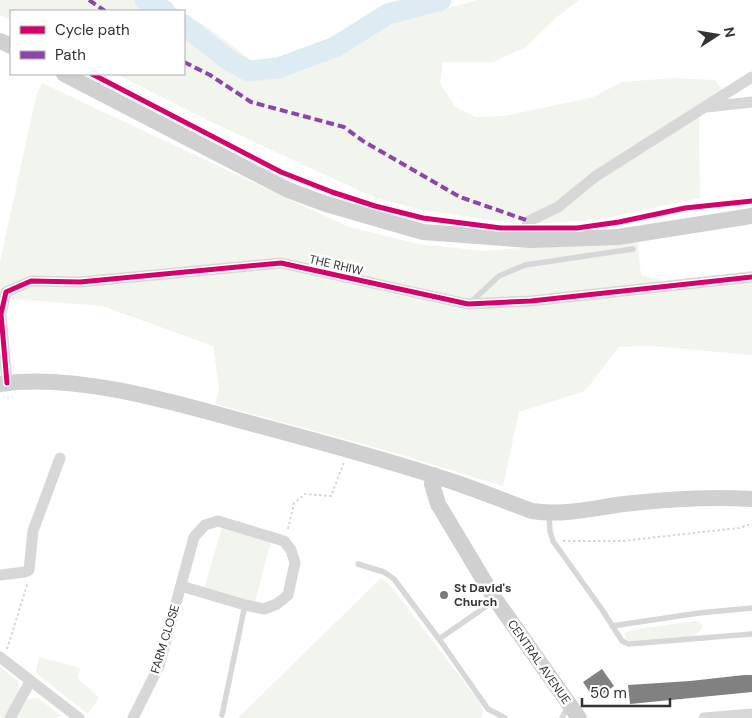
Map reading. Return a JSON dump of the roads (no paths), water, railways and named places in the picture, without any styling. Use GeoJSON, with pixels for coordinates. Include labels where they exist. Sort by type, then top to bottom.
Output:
{"type":"FeatureCollection","features":[{"type":"Feature","properties":{"kind":"street"},"geometry":{"type":"LineString","coordinates":[[66,75],[288,190],[326,204],[423,232],[530,240],[618,237],[752,216]]}},
{"type":"Feature","properties":{"kind":"street"},"geometry":{"type":"LineString","coordinates":[[530,240],[526,228],[529,221],[558,207],[596,176],[752,77]]}},
{"type":"Feature","properties":{"kind":"street"},"geometry":{"type":"LineString","coordinates":[[702,108],[752,102]]}},
{"type":"Feature","properties":{"kind":"street","name":"THE RHIW"},"geometry":{"type":"LineString","coordinates":[[3,383],[1,314],[6,292],[30,281],[80,282],[282,263],[468,304],[531,301],[752,277]]}},
{"type":"Feature","properties":{"kind":"street"},"geometry":{"type":"LineString","coordinates":[[3,383],[75,384],[134,394],[348,450],[434,475],[532,511],[549,514],[658,500],[709,497],[752,499]]}},
{"type":"Feature","properties":{"kind":"street"},"geometry":{"type":"LineString","coordinates":[[0,575],[29,570],[33,530],[60,458]]}},
{"type":"Feature","properties":{"kind":"street","name":"CENTRAL AVENUE"},"geometry":{"type":"LineString","coordinates":[[434,475],[432,484],[438,504],[565,711],[579,718]]}},
{"type":"Feature","properties":{"kind":"street","name":"FARM CLOSE"},"geometry":{"type":"LineString","coordinates":[[133,718],[159,666],[194,537],[205,525],[218,521],[284,541],[290,550],[295,563],[288,594],[277,604],[264,609],[246,605]]}},
{"type":"Feature","properties":{"kind":"street"},"geometry":{"type":"LineString","coordinates":[[182,586],[246,605]]}},
{"type":"Feature","properties":{"kind":"street"},"geometry":{"type":"LineString","coordinates":[[2,659],[79,718]]}},
{"type":"Feature","properties":{"kind":"street"},"geometry":{"type":"LineString","coordinates":[[10,718],[30,682]]}},
{"type":"Feature","properties":{"kind":"street"},"geometry":{"type":"LineString","coordinates":[[704,718],[752,714]]}},
{"type":"Feature","properties":{"kind":"lane"},"geometry":{"type":"LineString","coordinates":[[468,304],[499,276],[525,265],[633,249]]}},
{"type":"Feature","properties":{"kind":"lane"},"geometry":{"type":"LineString","coordinates":[[549,514],[550,531],[553,541],[622,641],[629,644],[752,634]]}},
{"type":"Feature","properties":{"kind":"lane"},"geometry":{"type":"LineString","coordinates":[[358,564],[384,572],[394,579],[488,709],[505,718]]}},
{"type":"Feature","properties":{"kind":"lane"},"geometry":{"type":"LineString","coordinates":[[439,639],[495,599]]}},
{"type":"Feature","properties":{"kind":"lane"},"geometry":{"type":"LineString","coordinates":[[222,715],[246,605]]}},
{"type":"Feature","properties":{"kind":"lane"},"geometry":{"type":"LineString","coordinates":[[612,626],[700,613],[752,608]]}},
{"type":"Feature","properties":{"kind":"waterway"},"geometry":{"type":"LineString","coordinates":[[145,0],[163,10]]}},
{"type":"Feature","properties":{"kind":"waterway"},"geometry":{"type":"LineString","coordinates":[[185,26],[227,59],[248,71],[278,68],[335,47],[388,14],[441,0]]}},
{"type":"Feature","properties":{"kind":"place","name":"St David's Church"},"geometry":{"type":"Point","coordinates":[444,595]}}]}
